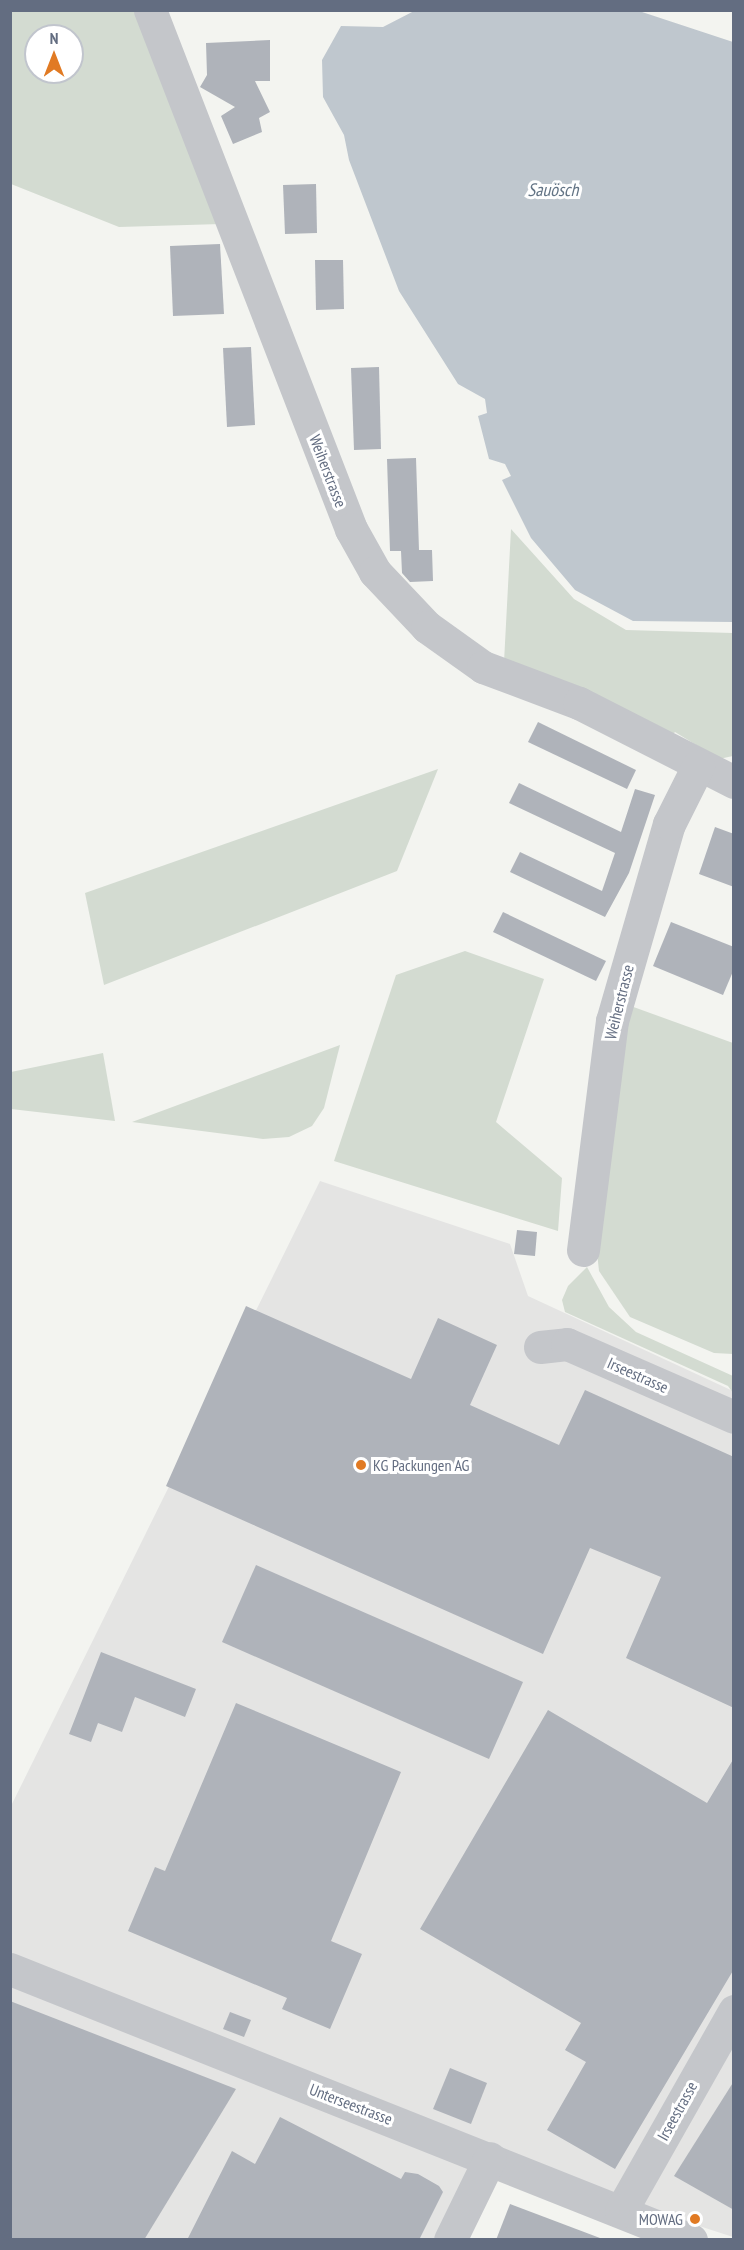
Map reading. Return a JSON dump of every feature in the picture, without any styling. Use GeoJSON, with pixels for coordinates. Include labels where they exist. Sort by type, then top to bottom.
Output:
{"type":"FeatureCollection","features":[{"type":"Feature","properties":{"kind":"street","name":"Weiherstrasse"},"geometry":{"type":"LineString","coordinates":[[150,10],[351,529],[375,572],[427,627],[477,663],[579,703],[698,766],[734,782]]}},
{"type":"Feature","properties":{"kind":"street","name":"Weiherstrasse"},"geometry":{"type":"LineString","coordinates":[[583,1250],[612,1021],[669,824],[698,766]]}},
{"type":"Feature","properties":{"kind":"street","name":"Irseestrasse"},"geometry":{"type":"LineString","coordinates":[[540,1347],[567,1344],[734,1417]]}},
{"type":"Feature","properties":{"kind":"street","name":"Unterseestrasse"},"geometry":{"type":"LineString","coordinates":[[10,1969],[490,2158],[691,2240]]}},
{"type":"Feature","properties":{"kind":"street","name":"Irseestrasse"},"geometry":{"type":"LineString","coordinates":[[621,2211],[734,2011]]}},
{"type":"Feature","properties":{"kind":"street"},"geometry":{"type":"LineString","coordinates":[[450,2240],[490,2158]]}},
{"type":"Feature","properties":{"kind":"shaded area"},"geometry":{"type":"Polygon","coordinates":[[[10,11],[138,11],[221,224],[119,227],[11,184],[10,11]]]}},
{"type":"Feature","properties":{"kind":"shaded area"},"geometry":{"type":"Polygon","coordinates":[[[511,529],[574,599],[626,630],[733,633],[733,756],[719,759],[675,732],[669,739],[504,662],[511,529]]]}},
{"type":"Feature","properties":{"kind":"shaded area"},"geometry":{"type":"Polygon","coordinates":[[[438,769],[397,871],[104,985],[85,893],[438,769]]]}},
{"type":"Feature","properties":{"kind":"shaded area"},"geometry":{"type":"Polygon","coordinates":[[[465,951],[544,979],[496,1122],[562,1178],[558,1231],[334,1161],[396,975],[465,951]]]}},
{"type":"Feature","properties":{"kind":"shaded area"},"geometry":{"type":"Polygon","coordinates":[[[628,1005],[733,1043],[733,1354],[714,1353],[630,1317],[599,1271],[596,1243],[628,1005]]]}},
{"type":"Feature","properties":{"kind":"shaded area"},"geometry":{"type":"Polygon","coordinates":[[[340,1045],[324,1108],[312,1126],[289,1137],[263,1139],[132,1122],[340,1045]]]}},
{"type":"Feature","properties":{"kind":"shaded area"},"geometry":{"type":"Polygon","coordinates":[[[103,1053],[115,1121],[11,1109],[11,1072],[103,1053]]]}},
{"type":"Feature","properties":{"kind":"shaded area"},"geometry":{"type":"Polygon","coordinates":[[[320,1181],[510,1244],[528,1296],[733,1391],[733,2237],[490,2158],[449,2239],[11,2239],[10,1808],[320,1181]]]}},
{"type":"Feature","properties":{"kind":"shaded area"},"geometry":{"type":"Polygon","coordinates":[[[587,1267],[609,1307],[636,1332],[733,1376],[733,1393],[728,1386],[565,1312],[562,1300],[568,1286],[587,1267]]]}},
{"type":"Feature","properties":{"kind":"water","name":"Sauösch"},"geometry":{"type":"Polygon","coordinates":[[[416,10],[639,11],[733,42],[733,622],[633,621],[575,590],[531,538],[502,480],[511,476],[505,464],[489,459],[478,416],[487,413],[485,399],[458,384],[399,291],[349,160],[344,135],[323,97],[322,60],[341,26],[383,27],[416,10]]]}},
{"type":"Feature","properties":{"kind":"building"},"geometry":{"type":"Polygon","coordinates":[[[270,40],[270,81],[255,81],[270,112],[259,118],[262,132],[233,144],[221,116],[235,107],[200,87],[207,75],[206,43],[270,40]]]}},
{"type":"Feature","properties":{"kind":"building"},"geometry":{"type":"Polygon","coordinates":[[[316,184],[317,233],[285,234],[283,185],[316,184]]]}},
{"type":"Feature","properties":{"kind":"building"},"geometry":{"type":"Polygon","coordinates":[[[220,244],[224,314],[173,316],[170,246],[220,244]]]}},
{"type":"Feature","properties":{"kind":"building"},"geometry":{"type":"Polygon","coordinates":[[[315,260],[343,260],[344,309],[316,310],[315,260]]]}},
{"type":"Feature","properties":{"kind":"building"},"geometry":{"type":"Polygon","coordinates":[[[251,347],[255,425],[227,427],[223,348],[251,347]]]}},
{"type":"Feature","properties":{"kind":"building"},"geometry":{"type":"Polygon","coordinates":[[[379,367],[381,449],[354,450],[351,368],[379,367]]]}},
{"type":"Feature","properties":{"kind":"building"},"geometry":{"type":"Polygon","coordinates":[[[416,458],[419,550],[432,550],[433,581],[410,582],[402,573],[401,551],[390,551],[387,459],[416,458]]]}},
{"type":"Feature","properties":{"kind":"building"},"geometry":{"type":"Polygon","coordinates":[[[538,722],[636,770],[627,789],[528,742],[538,722]]]}},
{"type":"Feature","properties":{"kind":"building"},"geometry":{"type":"Polygon","coordinates":[[[519,783],[621,832],[635,789],[655,795],[629,873],[605,917],[510,872],[520,852],[602,891],[615,853],[509,803],[519,783]]]}},
{"type":"Feature","properties":{"kind":"building"},"geometry":{"type":"Polygon","coordinates":[[[715,827],[734,834],[734,887],[699,874],[715,827]]]}},
{"type":"Feature","properties":{"kind":"building"},"geometry":{"type":"Polygon","coordinates":[[[503,912],[606,961],[596,981],[493,932],[503,912]]]}},
{"type":"Feature","properties":{"kind":"building"},"geometry":{"type":"Polygon","coordinates":[[[671,922],[734,947],[734,969],[723,995],[653,966],[671,922]]]}},
{"type":"Feature","properties":{"kind":"building"},"geometry":{"type":"Polygon","coordinates":[[[517,1230],[537,1232],[535,1256],[514,1254],[517,1230]]]}},
{"type":"Feature","properties":{"kind":"building","name":"KG Packungen AG"},"geometry":{"type":"Polygon","coordinates":[[[246,1306],[411,1379],[438,1318],[497,1345],[470,1405],[559,1445],[585,1390],[734,1457],[734,1708],[626,1658],[661,1577],[590,1548],[543,1654],[166,1486],[246,1306]]]}},
{"type":"Feature","properties":{"kind":"building"},"geometry":{"type":"Polygon","coordinates":[[[256,1565],[523,1682],[489,1759],[222,1642],[256,1565]]]}},
{"type":"Feature","properties":{"kind":"building"},"geometry":{"type":"Polygon","coordinates":[[[101,1652],[196,1689],[185,1717],[135,1697],[122,1732],[98,1723],[91,1742],[69,1734],[101,1652]]]}},
{"type":"Feature","properties":{"kind":"building"},"geometry":{"type":"Polygon","coordinates":[[[236,1703],[401,1772],[331,1941],[362,1954],[330,2029],[282,2009],[287,1998],[128,1931],[155,1867],[165,1871],[236,1703]]]}},
{"type":"Feature","properties":{"kind":"building"},"geometry":{"type":"Polygon","coordinates":[[[548,1710],[707,1803],[734,1758],[734,1969],[615,2169],[547,2130],[586,2062],[565,2050],[581,2023],[420,1929],[548,1710]]]}},
{"type":"Feature","properties":{"kind":"building"},"geometry":{"type":"Polygon","coordinates":[[[10,2001],[236,2089],[144,2240],[10,2240],[10,2001]]]}},
{"type":"Feature","properties":{"kind":"building"},"geometry":{"type":"Polygon","coordinates":[[[230,2012],[251,2020],[244,2037],[223,2029],[230,2012]]]}},
{"type":"Feature","properties":{"kind":"building"},"geometry":{"type":"Polygon","coordinates":[[[450,2068],[487,2083],[471,2124],[433,2109],[450,2068]]]}},
{"type":"Feature","properties":{"kind":"building"},"geometry":{"type":"Polygon","coordinates":[[[734,2081],[734,2210],[674,2176],[734,2081]]]}},
{"type":"Feature","properties":{"kind":"building"},"geometry":{"type":"Polygon","coordinates":[[[280,2117],[401,2179],[405,2172],[418,2174],[439,2186],[443,2192],[419,2240],[187,2240],[232,2151],[255,2164],[280,2117]]]}},
{"type":"Feature","properties":{"kind":"building"},"geometry":{"type":"Polygon","coordinates":[[[510,2204],[600,2238],[600,2240],[496,2240],[510,2204]]]}},
{"type":"Feature","properties":{"kind":"place","name":"KG Packungen AG"},"geometry":{"type":"Point","coordinates":[361,1465]}},
{"type":"Feature","properties":{"kind":"place","name":"MOWAG"},"geometry":{"type":"Point","coordinates":[695,2219]}}]}
